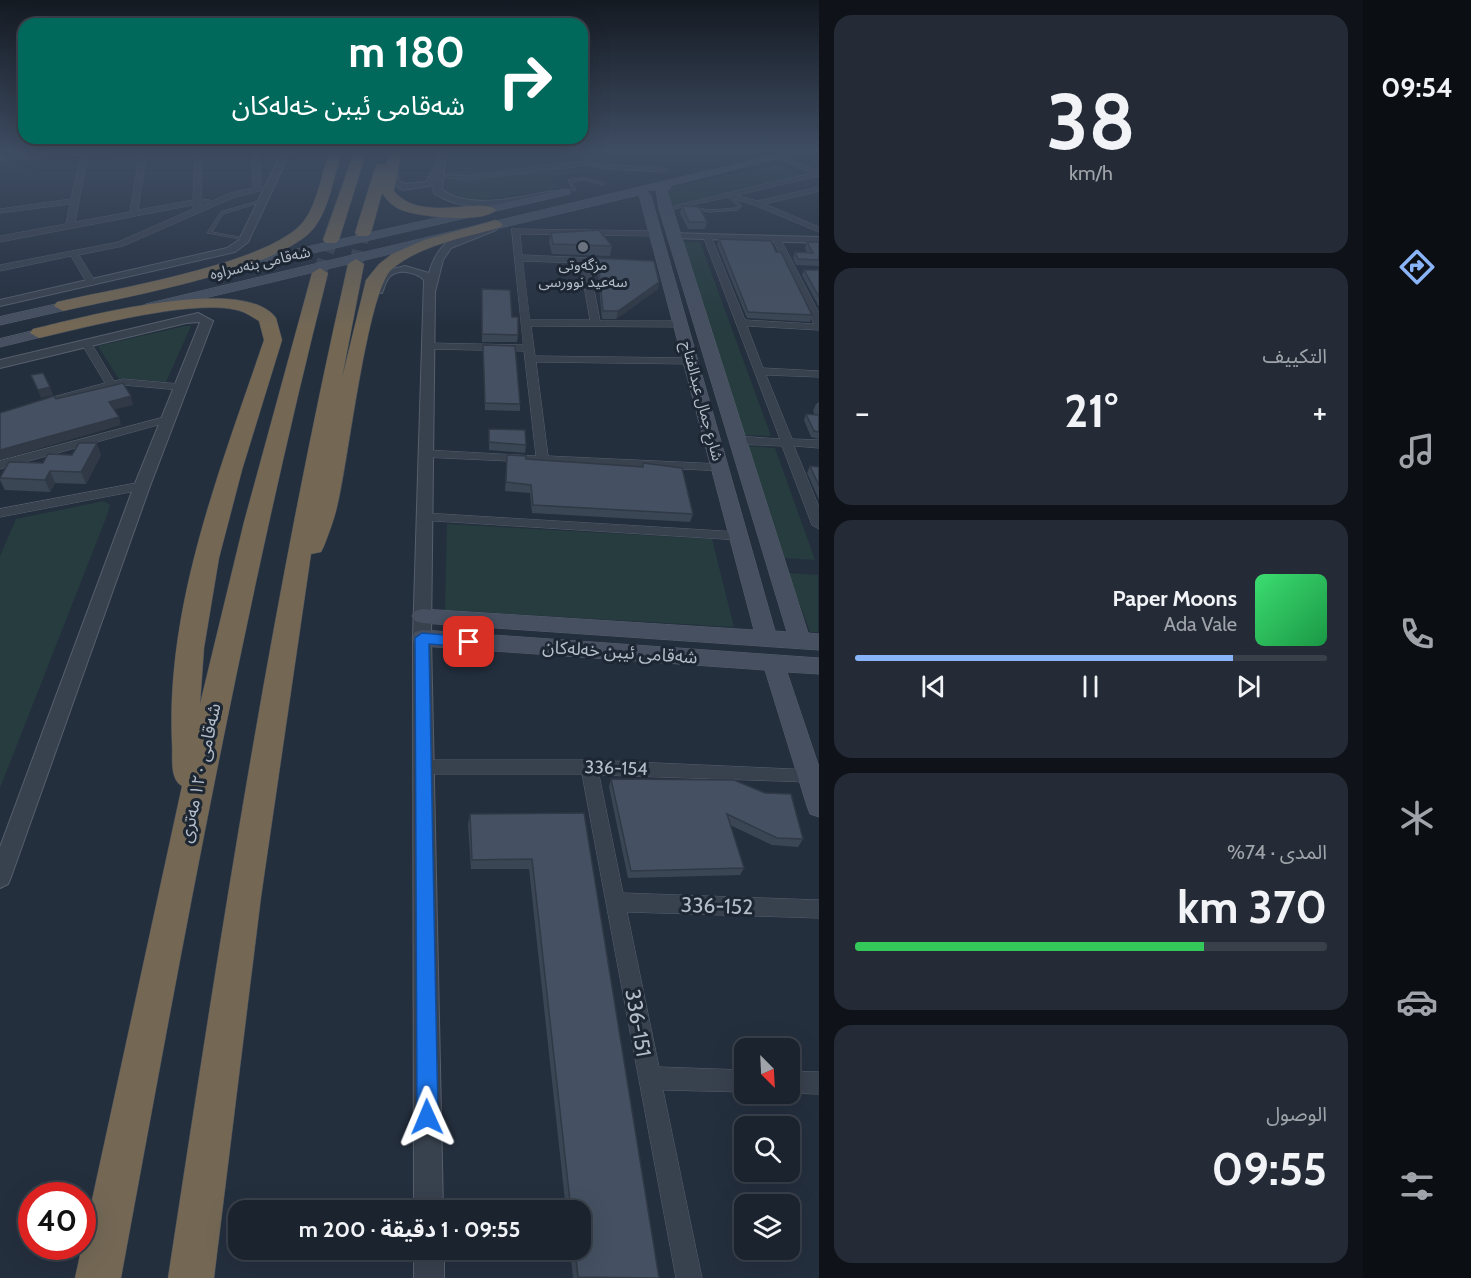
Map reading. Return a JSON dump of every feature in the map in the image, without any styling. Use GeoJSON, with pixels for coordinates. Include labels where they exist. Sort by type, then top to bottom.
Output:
{"type":"FeatureCollection","features":[{"type":"Feature","properties":{"kind":"highway"},"geometry":{"type":"LineString","coordinates":[[63,306],[243,261],[282,246],[300,234],[310,223],[315,210]]}},
{"type":"Feature","properties":{"kind":"highway"},"geometry":{"type":"LineString","coordinates":[[331,240],[341,210]]}},
{"type":"Feature","properties":{"kind":"highway"},"geometry":{"type":"LineString","coordinates":[[363,233],[371,210]]}},
{"type":"Feature","properties":{"kind":"highway"},"geometry":{"type":"LineString","coordinates":[[423,210],[493,217]]}},
{"type":"Feature","properties":{"kind":"highway"},"geometry":{"type":"LineString","coordinates":[[234,966],[268,751],[297,604],[308,557],[327,507],[344,409],[374,280],[387,265],[416,249],[493,217]]}},
{"type":"Feature","properties":{"kind":"highway"},"geometry":{"type":"LineString","coordinates":[[191,1278],[234,966],[307,503],[356,264]]}},
{"type":"Feature","properties":{"kind":"highway","name":"شەقامی ١٢٠ مەتری"},"geometry":{"type":"LineString","coordinates":[[98,1278],[191,813],[246,561],[293,370],[320,273]]}},
{"type":"Feature","properties":{"kind":"highway"},"geometry":{"type":"LineString","coordinates":[[39,333],[185,303],[211,301],[238,304],[253,310],[266,318],[273,329],[273,340],[217,523],[199,600],[186,694],[191,813]]}},
{"type":"Feature","properties":{"kind":"main road","name":"شەقامی بنەسراوە"},"geometry":{"type":"LineString","coordinates":[[0,343],[514,210]]}},
{"type":"Feature","properties":{"kind":"main road","name":"شەقامی بنەسراوە"},"geometry":{"type":"LineString","coordinates":[[0,321],[493,217],[532,215],[546,210]]}},
{"type":"Feature","properties":{"kind":"main road","name":"شارع جمال عبدالفتاح"},"geometry":{"type":"LineString","coordinates":[[649,210],[656,233],[658,262],[686,340],[768,639]]}},
{"type":"Feature","properties":{"kind":"main road","name":"شارع جمال عبدالفتاح"},"geometry":{"type":"LineString","coordinates":[[669,210],[674,235],[736,440],[809,642]]}},
{"type":"Feature","properties":{"kind":"main road"},"geometry":{"type":"LineString","coordinates":[[686,340],[706,341]]}},
{"type":"Feature","properties":{"kind":"main road","name":"شەقامی ئیبن خەلەکان"},"geometry":{"type":"LineString","coordinates":[[422,627],[809,642]]}},
{"type":"Feature","properties":{"kind":"main road","name":"شەقامی ئیبن خەلەکان"},"geometry":{"type":"LineString","coordinates":[[422,627],[773,663],[816,671]]}},
{"type":"Feature","properties":{"kind":"main road"},"geometry":{"type":"LineString","coordinates":[[773,663],[819,806]]}},
{"type":"Feature","properties":{"kind":"street"},"geometry":{"type":"LineString","coordinates":[[70,225],[73,210]]}},
{"type":"Feature","properties":{"kind":"street"},"geometry":{"type":"LineString","coordinates":[[0,239],[134,213],[164,210]]}},
{"type":"Feature","properties":{"kind":"street"},"geometry":{"type":"LineString","coordinates":[[0,268],[120,244],[190,210]]}},
{"type":"Feature","properties":{"kind":"street"},"geometry":{"type":"LineString","coordinates":[[0,303],[213,256],[231,250],[244,239],[259,210]]}},
{"type":"Feature","properties":{"kind":"street"},"geometry":{"type":"LineString","coordinates":[[772,210],[819,230]]}},
{"type":"Feature","properties":{"kind":"street"},"geometry":{"type":"LineString","coordinates":[[430,305],[436,260],[441,251],[465,237],[532,215]]}},
{"type":"Feature","properties":{"kind":"street"},"geometry":{"type":"LineString","coordinates":[[542,459],[515,231],[656,233]]}},
{"type":"Feature","properties":{"kind":"street"},"geometry":{"type":"LineString","coordinates":[[674,235],[819,240]]}},
{"type":"Feature","properties":{"kind":"street"},"geometry":{"type":"LineString","coordinates":[[707,236],[787,442],[813,497],[819,525]]}},
{"type":"Feature","properties":{"kind":"street"},"geometry":{"type":"LineString","coordinates":[[741,323],[819,325],[796,270],[776,238]]}},
{"type":"Feature","properties":{"kind":"street"},"geometry":{"type":"LineString","coordinates":[[74,254],[91,283]]}},
{"type":"Feature","properties":{"kind":"street"},"geometry":{"type":"LineString","coordinates":[[518,258],[618,261]]}},
{"type":"Feature","properties":{"kind":"street"},"geometry":{"type":"LineString","coordinates":[[584,260],[596,324]]}},
{"type":"Feature","properties":{"kind":"street"},"geometry":{"type":"LineString","coordinates":[[363,327],[386,275],[413,270],[428,276],[430,305],[422,627],[428,1200]]}},
{"type":"Feature","properties":{"kind":"street"},"geometry":{"type":"LineString","coordinates":[[0,364],[192,317],[205,319],[206,327],[142,486],[0,877]]}},
{"type":"Feature","properties":{"kind":"street"},"geometry":{"type":"LineString","coordinates":[[525,323],[681,324]]}},
{"type":"Feature","properties":{"kind":"street"},"geometry":{"type":"LineString","coordinates":[[86,343],[111,385]]}},
{"type":"Feature","properties":{"kind":"street"},"geometry":{"type":"LineString","coordinates":[[429,346],[529,354],[691,361]]}},
{"type":"Feature","properties":{"kind":"street"},"geometry":{"type":"LineString","coordinates":[[759,371],[819,374]]}},
{"type":"Feature","properties":{"kind":"street"},"geometry":{"type":"LineString","coordinates":[[44,402],[111,385],[135,382],[180,387]]}},
{"type":"Feature","properties":{"kind":"street"},"geometry":{"type":"LineString","coordinates":[[0,465],[168,418]]}},
{"type":"Feature","properties":{"kind":"street"},"geometry":{"type":"LineString","coordinates":[[736,440],[819,444]]}},
{"type":"Feature","properties":{"kind":"street"},"geometry":{"type":"LineString","coordinates":[[426,454],[721,468]]}},
{"type":"Feature","properties":{"kind":"street"},"geometry":{"type":"LineString","coordinates":[[1,515],[142,486]]}},
{"type":"Feature","properties":{"kind":"street"},"geometry":{"type":"LineString","coordinates":[[424,517],[739,536]]}},
{"type":"Feature","properties":{"kind":"street","name":"336-154"},"geometry":{"type":"LineString","coordinates":[[423,767],[589,767],[808,775]]}},
{"type":"Feature","properties":{"kind":"street","name":"336-151"},"geometry":{"type":"LineString","coordinates":[[589,767],[648,1078],[689,1278]]}},
{"type":"Feature","properties":{"kind":"street","name":"336-152"},"geometry":{"type":"LineString","coordinates":[[616,902],[819,909]]}},
{"type":"Feature","properties":{"kind":"street"},"geometry":{"type":"LineString","coordinates":[[648,1078],[734,1081]]}},
{"type":"Feature","properties":{"kind":"street"},"geometry":{"type":"LineString","coordinates":[[800,1082],[819,1083]]}},
{"type":"Feature","properties":{"kind":"street"},"geometry":{"type":"LineString","coordinates":[[429,1260],[429,1278]]}},
{"type":"Feature","properties":{"kind":"lane"},"geometry":{"type":"LineString","coordinates":[[233,210],[222,213],[209,233],[244,239]]}},
{"type":"Feature","properties":{"kind":"lane"},"geometry":{"type":"LineString","coordinates":[[703,210],[727,210]]}},
{"type":"Feature","properties":{"kind":"green space"},"geometry":{"type":"Polygon","coordinates":[[[682,242],[700,242],[771,436],[744,435],[682,242]]]}},
{"type":"Feature","properties":{"kind":"green space"},"geometry":{"type":"Polygon","coordinates":[[[191,326],[166,382],[118,378],[98,346],[191,326]]]}},
{"type":"Feature","properties":{"kind":"green space"},"geometry":{"type":"Polygon","coordinates":[[[747,446],[775,448],[815,560],[784,558],[747,446]]]}},
{"type":"Feature","properties":{"kind":"green space"},"geometry":{"type":"Polygon","coordinates":[[[104,501],[110,505],[106,518],[0,788],[0,556],[16,519],[104,501]]]}},
{"type":"Feature","properties":{"kind":"green space"},"geometry":{"type":"Polygon","coordinates":[[[447,524],[712,539],[734,627],[445,610],[447,524]]]}},
{"type":"Feature","properties":{"kind":"green space"},"geometry":{"type":"Polygon","coordinates":[[[788,573],[818,575],[818,632],[810,632],[788,573]]]}},
{"type":"Feature","properties":{"kind":"building"},"geometry":{"type":"Polygon","coordinates":[[[684,210],[700,210],[707,222],[689,222],[684,210]]]}},
{"type":"Feature","properties":{"kind":"building"},"geometry":{"type":"Polygon","coordinates":[[[599,230],[612,246],[553,244],[551,233],[599,230]]]}},
{"type":"Feature","properties":{"kind":"building"},"geometry":{"type":"Polygon","coordinates":[[[719,239],[771,241],[776,252],[781,252],[812,315],[748,312],[719,239]]]}},
{"type":"Feature","properties":{"kind":"building"},"geometry":{"type":"Polygon","coordinates":[[[807,242],[819,242],[819,260],[798,259],[795,252],[813,253],[807,242]]]}},
{"type":"Feature","properties":{"kind":"building"},"geometry":{"type":"Polygon","coordinates":[[[593,258],[654,261],[659,282],[618,311],[603,311],[599,269],[594,267],[593,258]]]}},
{"type":"Feature","properties":{"kind":"building"},"geometry":{"type":"Polygon","coordinates":[[[804,270],[819,270],[819,297],[804,270]]]}},
{"type":"Feature","properties":{"kind":"building"},"geometry":{"type":"Polygon","coordinates":[[[482,289],[510,290],[512,317],[518,317],[518,335],[482,334],[482,289]]]}},
{"type":"Feature","properties":{"kind":"building"},"geometry":{"type":"Polygon","coordinates":[[[483,345],[515,346],[520,404],[485,403],[483,345]]]}},
{"type":"Feature","properties":{"kind":"building"},"geometry":{"type":"Polygon","coordinates":[[[43,373],[50,387],[38,390],[31,375],[43,373]]]}},
{"type":"Feature","properties":{"kind":"building"},"geometry":{"type":"Polygon","coordinates":[[[123,383],[131,396],[109,402],[119,417],[0,450],[0,413],[54,396],[56,399],[123,383]]]}},
{"type":"Feature","properties":{"kind":"building"},"geometry":{"type":"Polygon","coordinates":[[[806,414],[819,415],[819,432],[814,431],[806,414]]]}},
{"type":"Feature","properties":{"kind":"building"},"geometry":{"type":"Polygon","coordinates":[[[489,429],[525,430],[526,445],[489,442],[489,429]]]}},
{"type":"Feature","properties":{"kind":"building"},"geometry":{"type":"Polygon","coordinates":[[[79,443],[97,443],[81,472],[50,471],[45,480],[0,478],[9,462],[43,463],[48,454],[72,455],[79,443]]]}},
{"type":"Feature","properties":{"kind":"building"},"geometry":{"type":"Polygon","coordinates":[[[507,455],[526,456],[526,459],[643,467],[643,463],[682,468],[693,514],[533,505],[531,485],[506,482],[507,455]]]}},
{"type":"Feature","properties":{"kind":"building"},"geometry":{"type":"Polygon","coordinates":[[[810,466],[819,467],[819,486],[810,466]]]}},
{"type":"Feature","properties":{"kind":"building"},"geometry":{"type":"Polygon","coordinates":[[[611,779],[734,780],[765,793],[791,794],[803,839],[777,838],[727,814],[744,868],[631,871],[611,779]]]}},
{"type":"Feature","properties":{"kind":"building"},"geometry":{"type":"Polygon","coordinates":[[[584,813],[659,1278],[578,1277],[576,1260],[591,1260],[591,1200],[570,1200],[532,859],[472,860],[470,814],[584,813]]]}},
{"type":"Feature","properties":{"kind":"tunnel"},"geometry":{"type":"LineString","coordinates":[[356,264],[363,233]]}},
{"type":"Feature","properties":{"kind":"tunnel"},"geometry":{"type":"LineString","coordinates":[[320,273],[331,240]]}},
{"type":"Feature","properties":{"kind":"place","name":"مزگەوتی سەعید نوورسی"},"geometry":{"type":"Point","coordinates":[583,247]}},
{"type":"Feature","properties":{"kind":"route"},"geometry":{"type":"LineString","coordinates":[[427,1117],[422,638],[469,642]]}}]}
